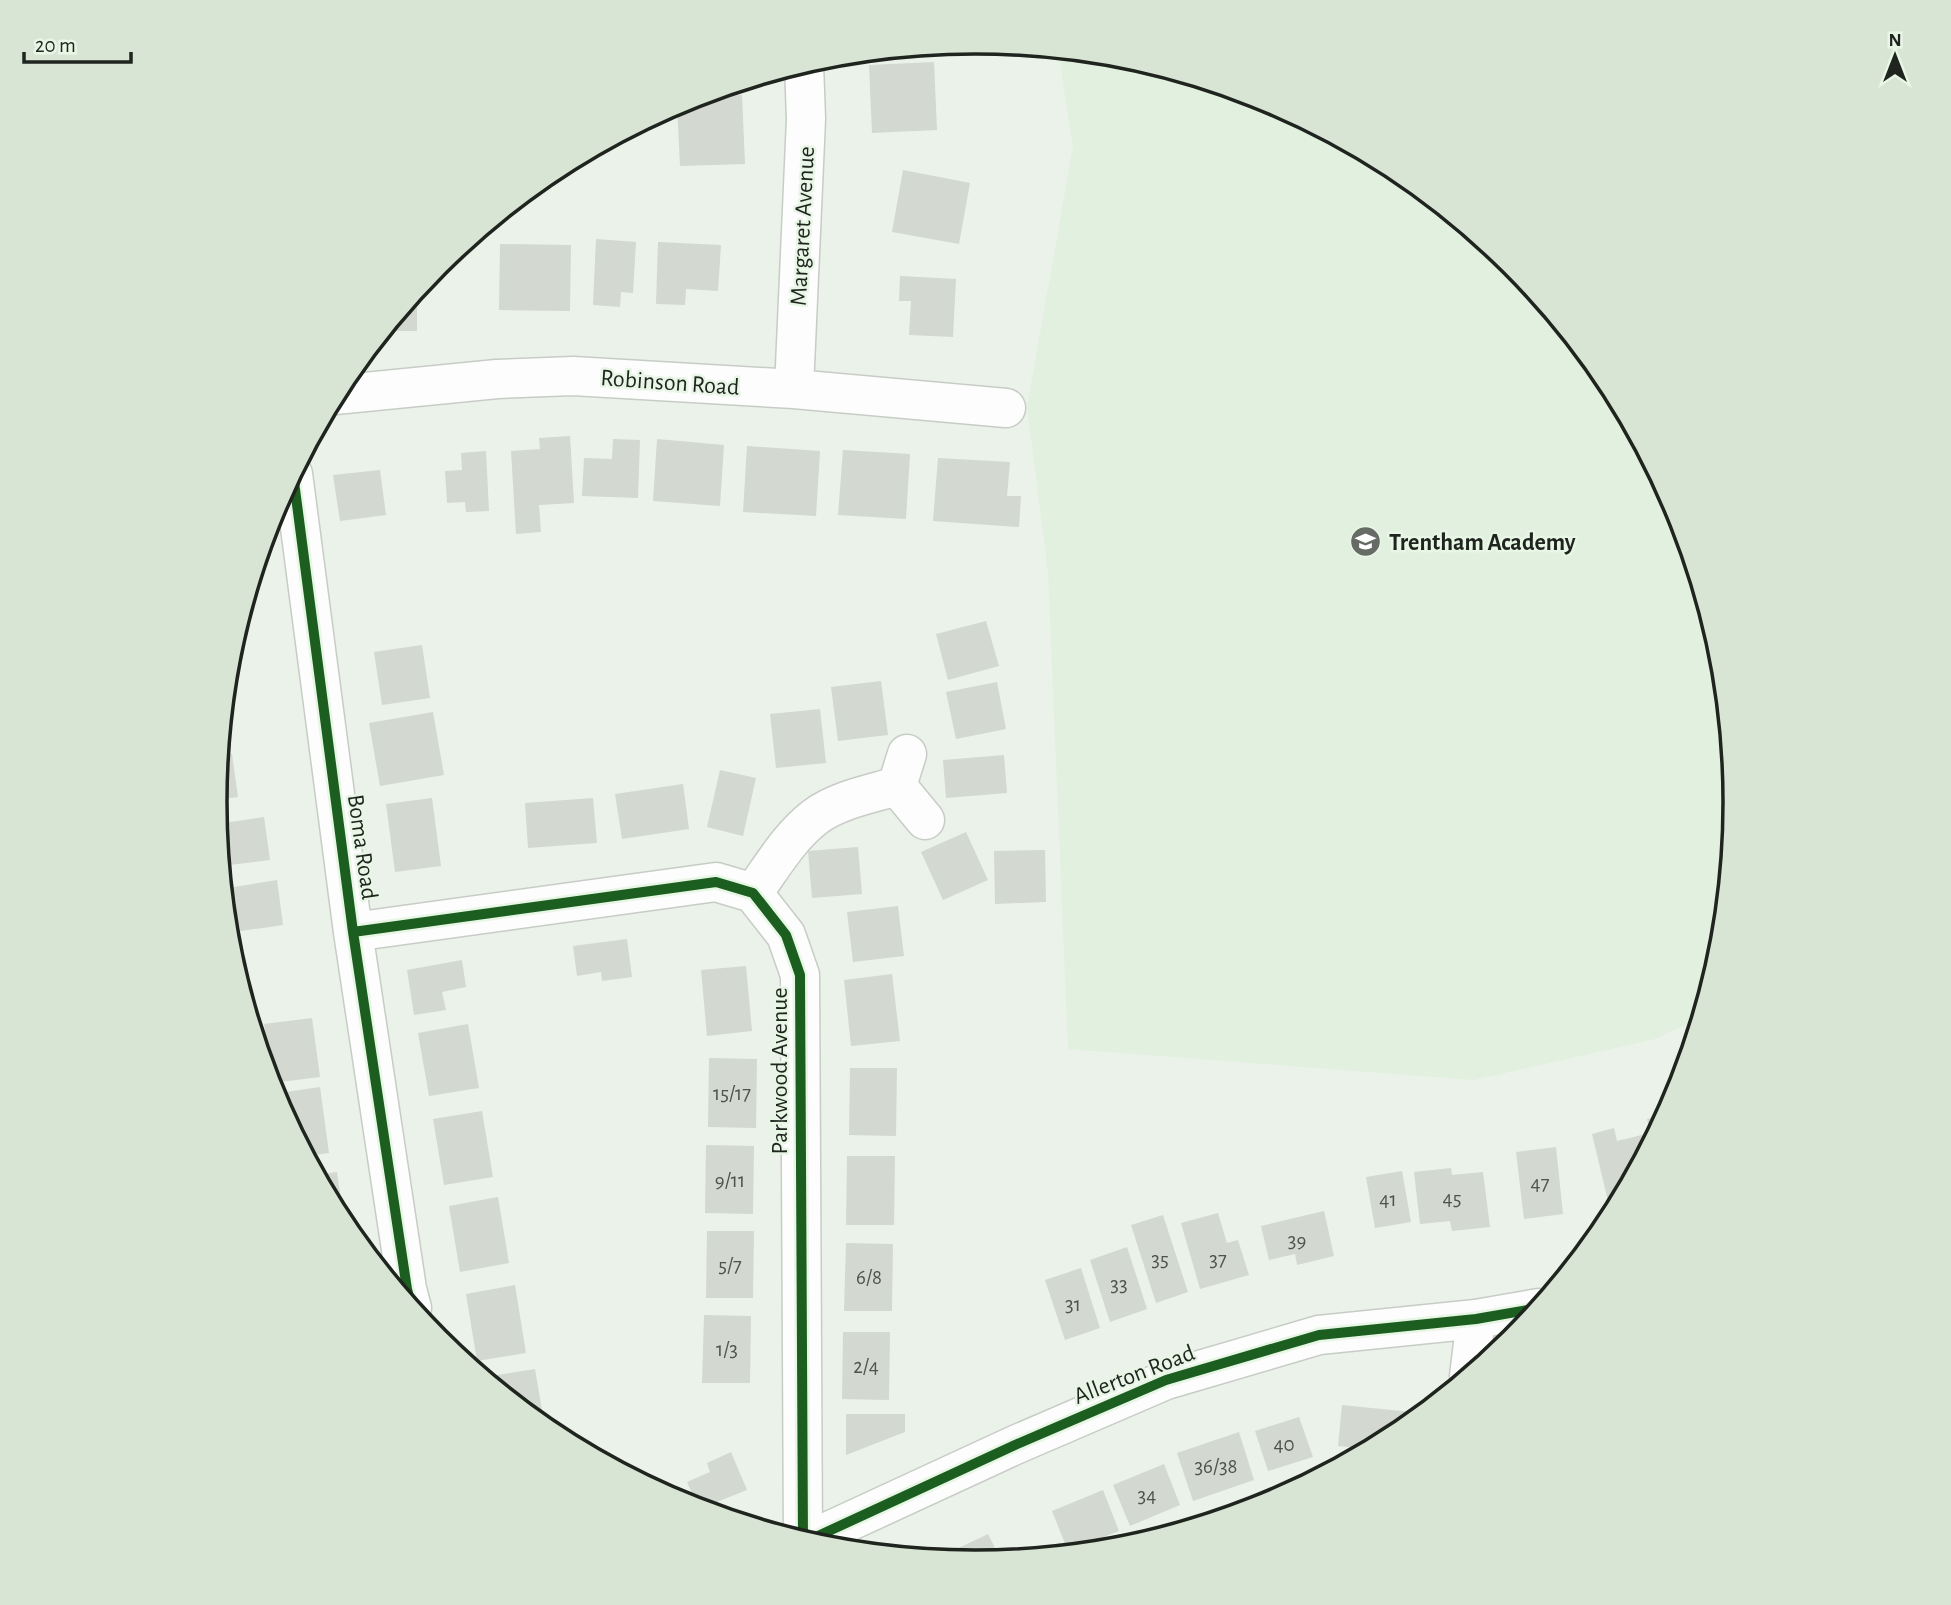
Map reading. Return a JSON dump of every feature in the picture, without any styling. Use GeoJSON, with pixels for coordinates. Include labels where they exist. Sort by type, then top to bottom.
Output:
{"type":"FeatureCollection","features":[{"type":"Feature","properties":{"kind":"street","name":"Margaret Avenue"},"geometry":{"type":"LineString","coordinates":[[794,389],[806,119],[804,75]]}},
{"type":"Feature","properties":{"kind":"street","name":"Robinson Road"},"geometry":{"type":"LineString","coordinates":[[349,394],[497,379],[573,376],[794,389],[1006,408]]}},
{"type":"Feature","properties":{"kind":"street","name":"Boma Road"},"geometry":{"type":"LineString","coordinates":[[295,491],[353,932],[407,1288]]}},
{"type":"Feature","properties":{"kind":"street"},"geometry":{"type":"LineString","coordinates":[[353,932],[716,882],[753,894],[791,839],[816,816],[902,770],[925,820]]}},
{"type":"Feature","properties":{"kind":"street","name":"Parkwood Avenue"},"geometry":{"type":"LineString","coordinates":[[753,894],[786,934],[800,975],[804,1530]]}},
{"type":"Feature","properties":{"kind":"street","name":"Allerton Road"},"geometry":{"type":"LineString","coordinates":[[820,1534],[1166,1380],[1319,1335],[1476,1319],[1525,1310]]}},
{"type":"Feature","properties":{"kind":"street"},"geometry":{"type":"LineString","coordinates":[[1471,1364],[1476,1319]]}},
{"type":"Feature","properties":{"kind":"shaded area","name":"Trentham Academy"},"geometry":{"type":"Polygon","coordinates":[[[1059,60],[1169,80],[1262,111],[1306,131],[1391,180],[1469,240],[1505,273],[1538,309],[1598,387],[1624,428],[1667,516],[1698,609],[1717,705],[1724,802],[1722,851],[1709,948],[1690,1023],[1655,1039],[1474,1080],[1068,1049],[1048,572],[1027,407],[1073,147],[1059,60]]]}},
{"type":"Feature","properties":{"kind":"building"},"geometry":{"type":"Polygon","coordinates":[[[934,62],[937,130],[872,133],[869,65],[934,62]]]}},
{"type":"Feature","properties":{"kind":"building"},"geometry":{"type":"Polygon","coordinates":[[[731,95],[742,95],[745,164],[680,166],[678,116],[731,95]]]}},
{"type":"Feature","properties":{"kind":"building"},"geometry":{"type":"Polygon","coordinates":[[[903,170],[970,183],[959,244],[892,232],[903,170]]]}},
{"type":"Feature","properties":{"kind":"building"},"geometry":{"type":"Polygon","coordinates":[[[596,239],[636,242],[633,293],[621,292],[620,307],[593,305],[596,239]]]}},
{"type":"Feature","properties":{"kind":"building"},"geometry":{"type":"Polygon","coordinates":[[[658,242],[721,245],[718,291],[686,289],[685,305],[656,304],[658,242]]]}},
{"type":"Feature","properties":{"kind":"building"},"geometry":{"type":"Polygon","coordinates":[[[500,244],[571,245],[570,311],[499,310],[500,244]]]}},
{"type":"Feature","properties":{"kind":"building"},"geometry":{"type":"Polygon","coordinates":[[[900,276],[956,279],[953,337],[909,335],[911,301],[899,301],[900,276]]]}},
{"type":"Feature","properties":{"kind":"building"},"geometry":{"type":"Polygon","coordinates":[[[417,305],[417,331],[395,331],[417,305]]]}},
{"type":"Feature","properties":{"kind":"building"},"geometry":{"type":"Polygon","coordinates":[[[570,436],[574,503],[539,505],[541,532],[516,534],[511,451],[540,449],[539,438],[570,436]]]}},
{"type":"Feature","properties":{"kind":"building"},"geometry":{"type":"Polygon","coordinates":[[[613,439],[640,440],[638,498],[582,496],[584,458],[612,459],[613,439]]]}},
{"type":"Feature","properties":{"kind":"building"},"geometry":{"type":"Polygon","coordinates":[[[657,439],[724,445],[720,506],[653,501],[657,439]]]}},
{"type":"Feature","properties":{"kind":"building"},"geometry":{"type":"Polygon","coordinates":[[[747,446],[820,451],[816,516],[743,512],[747,446]]]}},
{"type":"Feature","properties":{"kind":"building"},"geometry":{"type":"Polygon","coordinates":[[[843,450],[910,454],[906,519],[838,515],[843,450]]]}},
{"type":"Feature","properties":{"kind":"building"},"geometry":{"type":"Polygon","coordinates":[[[486,451],[489,511],[466,512],[465,502],[447,503],[445,471],[462,470],[461,453],[486,451]]]}},
{"type":"Feature","properties":{"kind":"building"},"geometry":{"type":"Polygon","coordinates":[[[938,458],[1010,462],[1007,496],[1021,496],[1019,527],[933,521],[938,458]]]}},
{"type":"Feature","properties":{"kind":"building"},"geometry":{"type":"Polygon","coordinates":[[[380,470],[386,515],[340,521],[333,475],[380,470]]]}},
{"type":"Feature","properties":{"kind":"building"},"geometry":{"type":"Polygon","coordinates":[[[986,621],[999,666],[948,680],[936,634],[986,621]]]}},
{"type":"Feature","properties":{"kind":"building"},"geometry":{"type":"Polygon","coordinates":[[[422,645],[430,698],[382,705],[374,652],[422,645]]]}},
{"type":"Feature","properties":{"kind":"building"},"geometry":{"type":"Polygon","coordinates":[[[881,681],[888,735],[838,741],[831,687],[881,681]]]}},
{"type":"Feature","properties":{"kind":"building"},"geometry":{"type":"Polygon","coordinates":[[[997,682],[1006,729],[956,739],[946,692],[997,682]]]}},
{"type":"Feature","properties":{"kind":"building"},"geometry":{"type":"Polygon","coordinates":[[[820,709],[826,763],[776,768],[770,714],[820,709]]]}},
{"type":"Feature","properties":{"kind":"building"},"geometry":{"type":"Polygon","coordinates":[[[433,712],[444,775],[380,786],[369,723],[433,712]]]}},
{"type":"Feature","properties":{"kind":"building"},"geometry":{"type":"Polygon","coordinates":[[[229,754],[232,754],[238,797],[227,798],[229,754]]]}},
{"type":"Feature","properties":{"kind":"building"},"geometry":{"type":"Polygon","coordinates":[[[1004,755],[1007,793],[946,798],[943,760],[1004,755]]]}},
{"type":"Feature","properties":{"kind":"building"},"geometry":{"type":"Polygon","coordinates":[[[720,770],[756,778],[743,836],[707,827],[720,770]]]}},
{"type":"Feature","properties":{"kind":"building"},"geometry":{"type":"Polygon","coordinates":[[[683,784],[689,829],[622,839],[615,794],[683,784]]]}},
{"type":"Feature","properties":{"kind":"building"},"geometry":{"type":"Polygon","coordinates":[[[432,798],[441,866],[395,872],[386,804],[432,798]]]}},
{"type":"Feature","properties":{"kind":"building"},"geometry":{"type":"Polygon","coordinates":[[[593,798],[597,843],[528,848],[525,803],[593,798]]]}},
{"type":"Feature","properties":{"kind":"building"},"geometry":{"type":"Polygon","coordinates":[[[264,817],[270,860],[230,865],[228,822],[264,817]]]}},
{"type":"Feature","properties":{"kind":"building"},"geometry":{"type":"Polygon","coordinates":[[[966,832],[988,880],[943,900],[921,852],[966,832]]]}},
{"type":"Feature","properties":{"kind":"building"},"geometry":{"type":"Polygon","coordinates":[[[858,847],[862,894],[812,898],[808,851],[858,847]]]}},
{"type":"Feature","properties":{"kind":"building"},"geometry":{"type":"Polygon","coordinates":[[[1045,850],[1046,902],[995,904],[994,851],[1045,850]]]}},
{"type":"Feature","properties":{"kind":"building"},"geometry":{"type":"Polygon","coordinates":[[[277,880],[283,925],[239,931],[233,887],[277,880]]]}},
{"type":"Feature","properties":{"kind":"building"},"geometry":{"type":"Polygon","coordinates":[[[898,906],[904,956],[853,962],[847,912],[898,906]]]}},
{"type":"Feature","properties":{"kind":"building"},"geometry":{"type":"Polygon","coordinates":[[[627,939],[632,977],[602,981],[601,972],[577,976],[573,946],[627,939]]]}},
{"type":"Feature","properties":{"kind":"building"},"geometry":{"type":"Polygon","coordinates":[[[462,960],[466,987],[442,992],[446,1010],[414,1015],[407,970],[462,960]]]}},
{"type":"Feature","properties":{"kind":"building"},"geometry":{"type":"Polygon","coordinates":[[[746,966],[752,1031],[707,1036],[701,970],[746,966]]]}},
{"type":"Feature","properties":{"kind":"building"},"geometry":{"type":"Polygon","coordinates":[[[892,974],[900,1041],[851,1046],[844,980],[892,974]]]}},
{"type":"Feature","properties":{"kind":"building"},"geometry":{"type":"Polygon","coordinates":[[[312,1018],[320,1077],[281,1082],[267,1043],[264,1024],[312,1018]]]}},
{"type":"Feature","properties":{"kind":"building"},"geometry":{"type":"Polygon","coordinates":[[[468,1024],[479,1088],[429,1096],[418,1033],[468,1024]]]}},
{"type":"Feature","properties":{"kind":"building"},"geometry":{"type":"Polygon","coordinates":[[[709,1058],[757,1059],[756,1128],[708,1127],[709,1058]]]}},
{"type":"Feature","properties":{"kind":"building"},"geometry":{"type":"Polygon","coordinates":[[[850,1068],[897,1068],[896,1136],[849,1135],[850,1068]]]}},
{"type":"Feature","properties":{"kind":"building"},"geometry":{"type":"Polygon","coordinates":[[[320,1087],[329,1153],[315,1155],[285,1092],[320,1087]]]}},
{"type":"Feature","properties":{"kind":"building"},"geometry":{"type":"Polygon","coordinates":[[[482,1111],[493,1177],[444,1185],[433,1119],[482,1111]]]}},
{"type":"Feature","properties":{"kind":"building"},"geometry":{"type":"Polygon","coordinates":[[[1654,1117],[1649,1129],[1647,1119],[1654,1117]]]}},
{"type":"Feature","properties":{"kind":"building"},"geometry":{"type":"Polygon","coordinates":[[[1614,1128],[1617,1141],[1647,1134],[1608,1201],[1592,1134],[1614,1128]]]}},
{"type":"Feature","properties":{"kind":"building"},"geometry":{"type":"Polygon","coordinates":[[[706,1145],[754,1146],[753,1214],[705,1213],[706,1145]]]}},
{"type":"Feature","properties":{"kind":"building"},"geometry":{"type":"Polygon","coordinates":[[[1556,1147],[1563,1214],[1524,1219],[1516,1152],[1556,1147]]]}},
{"type":"Feature","properties":{"kind":"building"},"geometry":{"type":"Polygon","coordinates":[[[847,1156],[895,1156],[894,1225],[846,1225],[847,1156]]]}},
{"type":"Feature","properties":{"kind":"building"},"geometry":{"type":"Polygon","coordinates":[[[1451,1168],[1452,1175],[1483,1172],[1490,1227],[1452,1231],[1450,1221],[1420,1224],[1414,1172],[1451,1168]]]}},
{"type":"Feature","properties":{"kind":"building"},"geometry":{"type":"Polygon","coordinates":[[[1402,1171],[1411,1222],[1375,1228],[1366,1177],[1402,1171]]]}},
{"type":"Feature","properties":{"kind":"building"},"geometry":{"type":"Polygon","coordinates":[[[337,1172],[341,1199],[327,1177],[325,1174],[337,1172]]]}},
{"type":"Feature","properties":{"kind":"building"},"geometry":{"type":"Polygon","coordinates":[[[498,1197],[509,1263],[460,1272],[449,1206],[498,1197]]]}},
{"type":"Feature","properties":{"kind":"building"},"geometry":{"type":"Polygon","coordinates":[[[1324,1211],[1334,1256],[1297,1265],[1295,1254],[1269,1260],[1261,1226],[1324,1211]]]}},
{"type":"Feature","properties":{"kind":"building"},"geometry":{"type":"Polygon","coordinates":[[[1218,1213],[1227,1243],[1238,1240],[1249,1275],[1200,1289],[1181,1223],[1218,1213]]]}},
{"type":"Feature","properties":{"kind":"building"},"geometry":{"type":"Polygon","coordinates":[[[1163,1215],[1188,1292],[1156,1303],[1131,1225],[1163,1215]]]}},
{"type":"Feature","properties":{"kind":"building"},"geometry":{"type":"Polygon","coordinates":[[[707,1231],[754,1231],[753,1298],[706,1298],[707,1231]]]}},
{"type":"Feature","properties":{"kind":"building"},"geometry":{"type":"Polygon","coordinates":[[[846,1243],[893,1244],[892,1311],[844,1311],[846,1243]]]}},
{"type":"Feature","properties":{"kind":"building"},"geometry":{"type":"Polygon","coordinates":[[[1127,1247],[1147,1309],[1110,1322],[1090,1260],[1127,1247]]]}},
{"type":"Feature","properties":{"kind":"building"},"geometry":{"type":"Polygon","coordinates":[[[1081,1268],[1100,1328],[1065,1340],[1045,1280],[1081,1268]]]}},
{"type":"Feature","properties":{"kind":"building"},"geometry":{"type":"Polygon","coordinates":[[[515,1285],[526,1353],[477,1360],[466,1294],[515,1285]]]}},
{"type":"Feature","properties":{"kind":"building"},"geometry":{"type":"Polygon","coordinates":[[[704,1315],[751,1316],[750,1383],[702,1383],[704,1315]]]}},
{"type":"Feature","properties":{"kind":"building"},"geometry":{"type":"Polygon","coordinates":[[[843,1332],[890,1332],[889,1400],[842,1399],[843,1332]]]}},
{"type":"Feature","properties":{"kind":"building"},"geometry":{"type":"Polygon","coordinates":[[[535,1369],[542,1412],[520,1396],[495,1375],[535,1369]]]}},
{"type":"Feature","properties":{"kind":"building"},"geometry":{"type":"Polygon","coordinates":[[[1342,1405],[1409,1412],[1355,1448],[1338,1446],[1342,1405]]]}},
{"type":"Feature","properties":{"kind":"building"},"geometry":{"type":"Polygon","coordinates":[[[846,1414],[905,1414],[905,1432],[846,1455],[846,1414]]]}},
{"type":"Feature","properties":{"kind":"building"},"geometry":{"type":"Polygon","coordinates":[[[1299,1417],[1313,1457],[1268,1471],[1255,1431],[1299,1417]]]}},
{"type":"Feature","properties":{"kind":"building"},"geometry":{"type":"Polygon","coordinates":[[[1239,1432],[1254,1480],[1193,1501],[1177,1453],[1239,1432]]]}},
{"type":"Feature","properties":{"kind":"building"},"geometry":{"type":"Polygon","coordinates":[[[731,1452],[747,1490],[714,1503],[693,1495],[687,1482],[710,1472],[707,1463],[731,1452]]]}},
{"type":"Feature","properties":{"kind":"building"},"geometry":{"type":"Polygon","coordinates":[[[1164,1464],[1180,1505],[1130,1526],[1113,1485],[1164,1464]]]}},
{"type":"Feature","properties":{"kind":"building"},"geometry":{"type":"Polygon","coordinates":[[[1103,1490],[1119,1531],[1095,1540],[1066,1545],[1052,1511],[1103,1490]]]}},
{"type":"Feature","properties":{"kind":"building"},"geometry":{"type":"Polygon","coordinates":[[[988,1534],[996,1550],[976,1551],[954,1550],[988,1534]]]}},
{"type":"Feature","properties":{"kind":"cycle path"},"geometry":{"type":"LineString","coordinates":[[295,491],[353,932],[407,1289]]}},
{"type":"Feature","properties":{"kind":"cycle path"},"geometry":{"type":"LineString","coordinates":[[353,932],[716,882],[753,893],[786,935],[800,975],[803,1530]]}},
{"type":"Feature","properties":{"kind":"cycle path"},"geometry":{"type":"LineString","coordinates":[[822,1534],[1015,1445],[1166,1380],[1319,1335],[1476,1319],[1525,1310]]}},
{"type":"Feature","properties":{"kind":"place","name":"Trentham Academy"},"geometry":{"type":"Point","coordinates":[1366,542]}}]}
